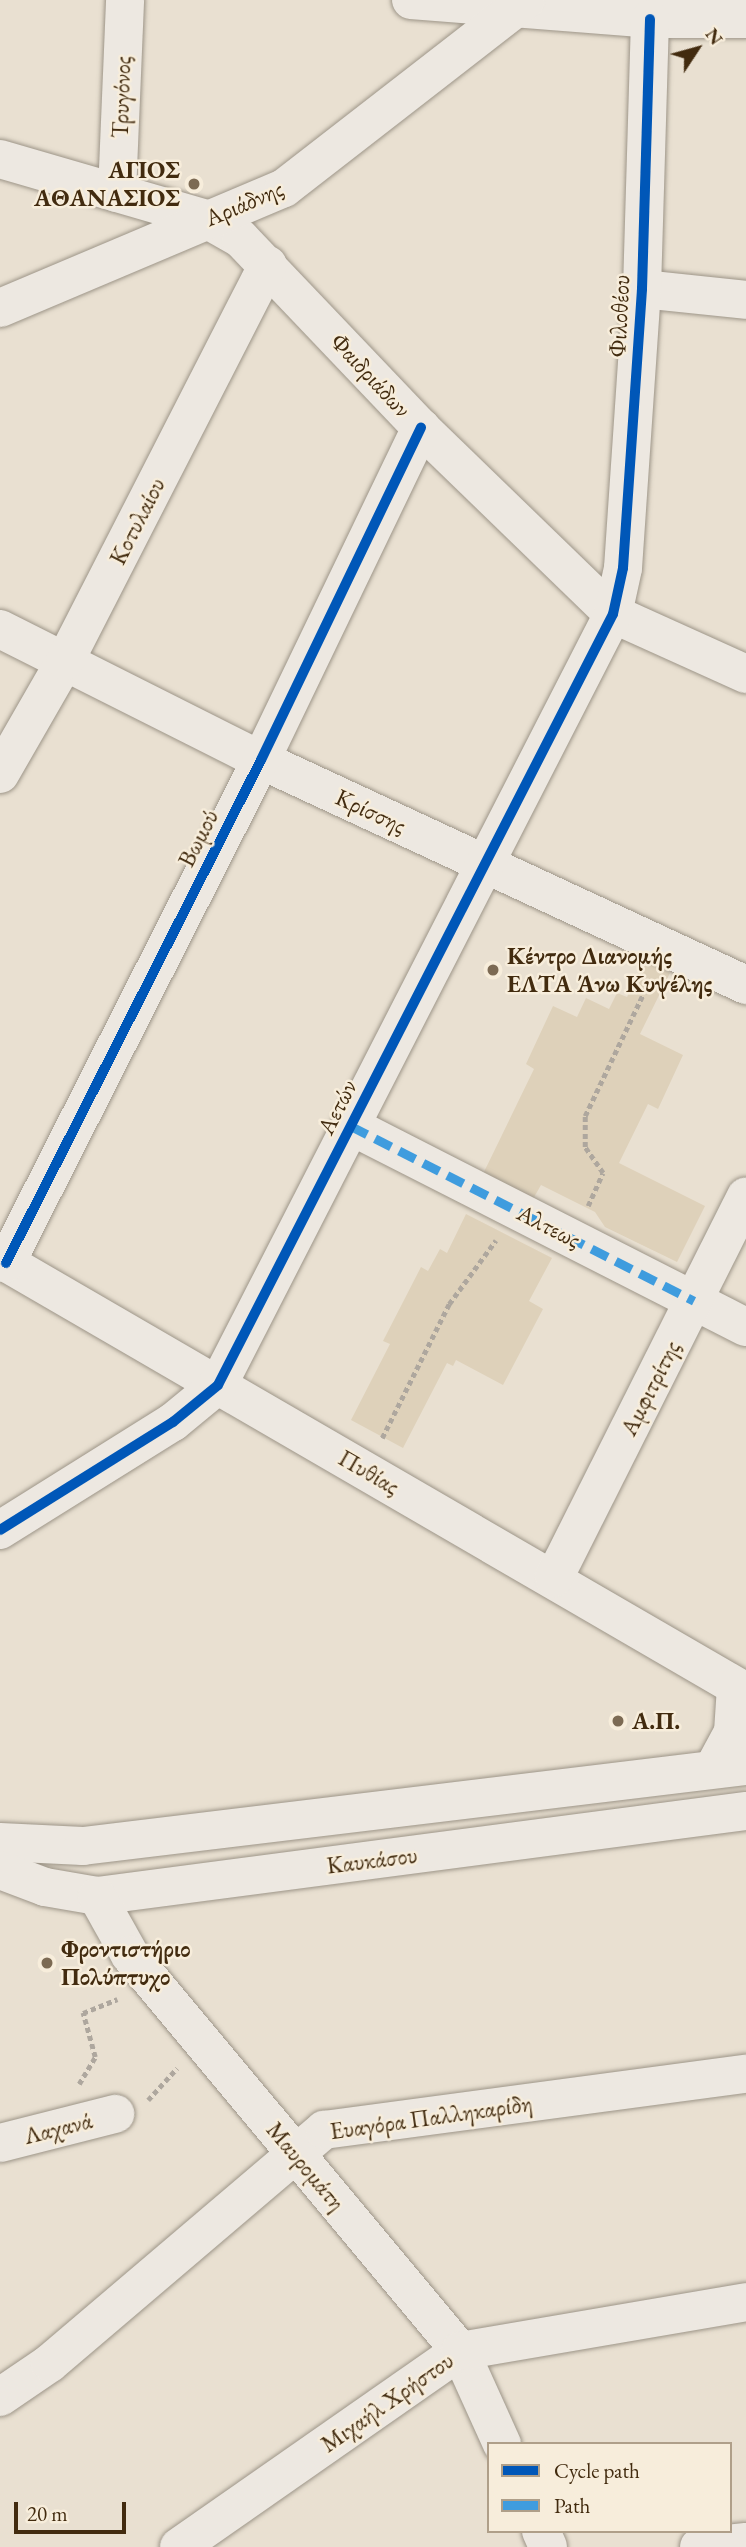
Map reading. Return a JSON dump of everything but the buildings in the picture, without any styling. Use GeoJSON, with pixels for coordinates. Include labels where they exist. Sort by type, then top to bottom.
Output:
{"type":"FeatureCollection","features":[{"type":"Feature","properties":{"kind":"street","name":"Τρυγόνος"},"geometry":{"type":"LineString","coordinates":[[117,193],[125,0]]}},
{"type":"Feature","properties":{"kind":"street"},"geometry":{"type":"LineString","coordinates":[[434,2],[520,5],[650,19],[746,19]]}},
{"type":"Feature","properties":{"kind":"street","name":"Αριάδνης"},"geometry":{"type":"LineString","coordinates":[[0,308],[284,188],[520,5]]}},
{"type":"Feature","properties":{"kind":"street","name":"Φιλοθέου"},"geometry":{"type":"LineString","coordinates":[[613,614],[623,568],[642,289],[650,19]]}},
{"type":"Feature","properties":{"kind":"street","name":"Φαιδριάδων"},"geometry":{"type":"LineString","coordinates":[[0,159],[206,219],[240,239],[268,265],[421,428],[613,614],[746,674]]}},
{"type":"Feature","properties":{"kind":"street","name":"Κοτυλαίου"},"geometry":{"type":"LineString","coordinates":[[0,774],[65,661],[268,265]]}},
{"type":"Feature","properties":{"kind":"street"},"geometry":{"type":"LineString","coordinates":[[642,289],[746,300]]}},
{"type":"Feature","properties":{"kind":"street","name":"Βωμού"},"geometry":{"type":"LineString","coordinates":[[3,1261],[261,760],[421,428]]}},
{"type":"Feature","properties":{"kind":"street","name":"Αετών"},"geometry":{"type":"LineString","coordinates":[[0,1530],[173,1422],[218,1385],[613,614]]}},
{"type":"Feature","properties":{"kind":"street","name":"Κρίσσης"},"geometry":{"type":"LineString","coordinates":[[0,629],[261,760],[746,985]]}},
{"type":"Feature","properties":{"kind":"street","name":"Αλτεως"},"geometry":{"type":"LineString","coordinates":[[351,1126],[746,1327]]}},
{"type":"Feature","properties":{"kind":"street","name":"Αμφιτρίτης"},"geometry":{"type":"LineString","coordinates":[[554,1578],[746,1198]]}},
{"type":"Feature","properties":{"kind":"street","name":"Πυθίας"},"geometry":{"type":"LineString","coordinates":[[3,1261],[554,1578],[741,1690],[729,1767]]}},
{"type":"Feature","properties":{"kind":"street","name":"Καυκάσου"},"geometry":{"type":"LineString","coordinates":[[0,1842],[83,1846],[729,1767]]}},
{"type":"Feature","properties":{"kind":"street","name":"Καυκάσου"},"geometry":{"type":"LineString","coordinates":[[0,1870],[45,1887],[97,1896],[746,1811]]}},
{"type":"Feature","properties":{"kind":"street","name":"Μαυρομάτη"},"geometry":{"type":"LineString","coordinates":[[97,1896],[130,1955],[460,2351],[501,2442]]}},
{"type":"Feature","properties":{"kind":"street","name":"Ευαγόρα Παλληκαρίδη"},"geometry":{"type":"LineString","coordinates":[[0,2397],[50,2363],[294,2151],[324,2130],[746,2074]]}},
{"type":"Feature","properties":{"kind":"street","name":"Λαχανά"},"geometry":{"type":"LineString","coordinates":[[0,2143],[116,2114]]}},
{"type":"Feature","properties":{"kind":"street","name":"Μιχαήλ Χρήστου"},"geometry":{"type":"LineString","coordinates":[[179,2547],[460,2351],[746,2302]]}},
{"type":"Feature","properties":{"kind":"street"},"geometry":{"type":"LineString","coordinates":[[699,2547],[746,2542]]}},
{"type":"Feature","properties":{"kind":"path"},"geometry":{"type":"LineString","coordinates":[[572,1238],[603,1173],[585,1147],[586,1116],[665,948]]}},
{"type":"Feature","properties":{"kind":"path"},"geometry":{"type":"LineString","coordinates":[[366,1470],[449,1304],[516,1209]]}},
{"type":"Feature","properties":{"kind":"path"},"geometry":{"type":"LineString","coordinates":[[83,2013],[95,2057]]}},
{"type":"Feature","properties":{"kind":"path"},"geometry":{"type":"LineString","coordinates":[[116,2114],[145,2104],[162,2081],[204,2044]]}},
{"type":"Feature","properties":{"kind":"shaded area"},"geometry":{"type":"Polygon","coordinates":[[[645,960],[670,973],[640,1034],[683,1055],[658,1109],[648,1104],[619,1163],[705,1206],[677,1262],[605,1227],[595,1212],[541,1185],[533,1199],[483,1174],[534,1069],[526,1064],[553,1006],[577,1017],[586,998],[609,1009],[617,993],[627,997],[645,960]]]}},
{"type":"Feature","properties":{"kind":"shaded area"},"geometry":{"type":"Polygon","coordinates":[[[466,1214],[552,1258],[529,1301],[543,1309],[503,1385],[456,1360],[453,1366],[447,1363],[403,1448],[351,1420],[390,1344],[383,1341],[421,1267],[428,1271],[440,1249],[447,1253],[466,1214]]]}},
{"type":"Feature","properties":{"kind":"marked path"},"geometry":{"type":"LineString","coordinates":[[351,1126],[694,1301]]}},
{"type":"Feature","properties":{"kind":"cycle path"},"geometry":{"type":"LineString","coordinates":[[0,1530],[173,1422],[218,1385],[613,614],[623,568],[642,289],[650,19]]}},
{"type":"Feature","properties":{"kind":"cycle path"},"geometry":{"type":"LineString","coordinates":[[6,1263],[261,760],[421,428]]}},
{"type":"Feature","properties":{"kind":"place","name":"ΑΓΙΟΣ ΑΘΑΝΑΣΙΟΣ"},"geometry":{"type":"Point","coordinates":[194,184]}},
{"type":"Feature","properties":{"kind":"place","name":"Κέντρο Διανομής ΕΛΤΑ Άνω Κυψέλης"},"geometry":{"type":"Point","coordinates":[493,970]}},
{"type":"Feature","properties":{"kind":"place","name":"Α.Π."},"geometry":{"type":"Point","coordinates":[618,1721]}},
{"type":"Feature","properties":{"kind":"place","name":"Φροντιστήριο Πολύπτυχο"},"geometry":{"type":"Point","coordinates":[47,1963]}}]}
